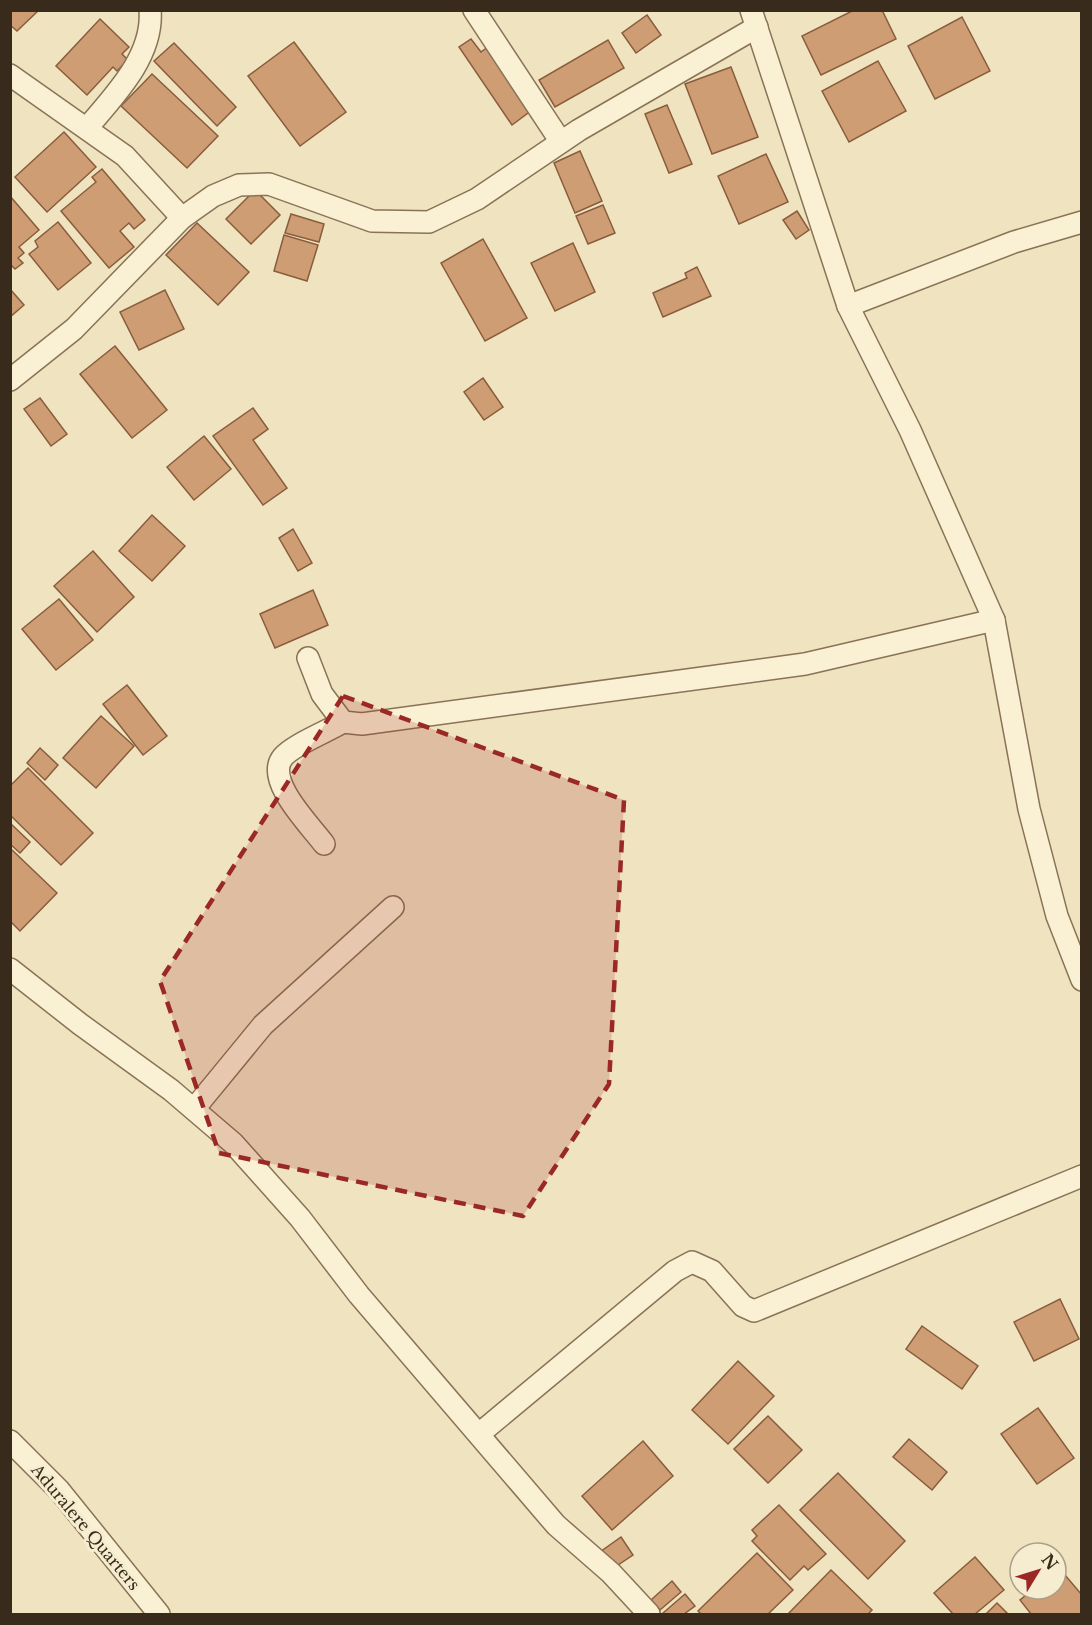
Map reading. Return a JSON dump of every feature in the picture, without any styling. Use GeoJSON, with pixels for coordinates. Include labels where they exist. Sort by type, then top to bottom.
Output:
{"type":"FeatureCollection","features":[{"type":"Feature","properties":{"kind":"street"},"geometry":{"type":"LineString","coordinates":[[87,128],[133,74],[151,23],[150,10]]}},
{"type":"Feature","properties":{"kind":"street"},"geometry":{"type":"LineString","coordinates":[[474,10],[561,142]]}},
{"type":"Feature","properties":{"kind":"street"},"geometry":{"type":"LineString","coordinates":[[10,380],[75,329],[182,218],[213,196],[238,185],[269,184],[372,221],[429,222],[477,199],[561,142],[754,19],[848,306],[910,430],[994,620],[1029,809],[1057,916],[1082,980]]}},
{"type":"Feature","properties":{"kind":"street"},"geometry":{"type":"LineString","coordinates":[[10,75],[125,156],[182,218]]}},
{"type":"Feature","properties":{"kind":"street"},"geometry":{"type":"LineString","coordinates":[[848,306],[1014,242],[1082,222]]}},
{"type":"Feature","properties":{"kind":"street"},"geometry":{"type":"LineString","coordinates":[[324,844],[280,786],[278,765],[284,755],[343,722],[362,724],[805,664],[994,620]]}},
{"type":"Feature","properties":{"kind":"street"},"geometry":{"type":"LineString","coordinates":[[308,658],[322,693],[343,722]]}},
{"type":"Feature","properties":{"kind":"street"},"geometry":{"type":"LineString","coordinates":[[194,1109],[263,1025],[393,907]]}},
{"type":"Feature","properties":{"kind":"street"},"geometry":{"type":"LineString","coordinates":[[10,969],[194,1109],[233,1143],[300,1218],[359,1295],[556,1525],[611,1574],[649,1614]]}},
{"type":"Feature","properties":{"kind":"street"},"geometry":{"type":"LineString","coordinates":[[478,1434],[675,1271],[692,1262],[712,1271],[743,1306],[754,1311],[1082,1176]]}},
{"type":"Feature","properties":{"kind":"street","name":"Aduralere Quarters"},"geometry":{"type":"LineString","coordinates":[[10,1441],[59,1490],[159,1614]]}},
{"type":"Feature","properties":{"kind":"highlighted area"},"geometry":{"type":"Polygon","coordinates":[[[343,696],[624,800],[609,1084],[523,1216],[219,1153],[160,981],[343,696]]]}},
{"type":"Feature","properties":{"kind":"building"},"geometry":{"type":"Polygon","coordinates":[[[10,10],[39,10],[17,31],[10,25],[10,10]]]}},
{"type":"Feature","properties":{"kind":"building"},"geometry":{"type":"Polygon","coordinates":[[[854,10],[882,10],[896,39],[821,75],[802,36],[854,10]]]}},
{"type":"Feature","properties":{"kind":"building"},"geometry":{"type":"Polygon","coordinates":[[[647,15],[661,35],[636,53],[622,33],[647,15]]]}},
{"type":"Feature","properties":{"kind":"building"},"geometry":{"type":"Polygon","coordinates":[[[962,17],[990,71],[935,99],[908,46],[962,17]]]}},
{"type":"Feature","properties":{"kind":"building"},"geometry":{"type":"Polygon","coordinates":[[[100,19],[129,47],[122,54],[128,60],[117,71],[113,67],[87,95],[56,66],[100,19]]]}},
{"type":"Feature","properties":{"kind":"building"},"geometry":{"type":"Polygon","coordinates":[[[471,39],[481,52],[489,46],[532,110],[512,125],[459,47],[471,39]]]}},
{"type":"Feature","properties":{"kind":"building"},"geometry":{"type":"Polygon","coordinates":[[[608,40],[624,68],[555,107],[539,80],[608,40]]]}},
{"type":"Feature","properties":{"kind":"building"},"geometry":{"type":"Polygon","coordinates":[[[294,42],[346,112],[300,146],[248,76],[294,42]]]}},
{"type":"Feature","properties":{"kind":"building"},"geometry":{"type":"Polygon","coordinates":[[[174,43],[236,107],[217,126],[154,61],[174,43]]]}},
{"type":"Feature","properties":{"kind":"building"},"geometry":{"type":"Polygon","coordinates":[[[878,61],[906,111],[849,142],[822,91],[878,61]]]}},
{"type":"Feature","properties":{"kind":"building"},"geometry":{"type":"Polygon","coordinates":[[[731,67],[758,137],[712,154],[685,84],[731,67]]]}},
{"type":"Feature","properties":{"kind":"building"},"geometry":{"type":"Polygon","coordinates":[[[152,74],[218,136],[187,168],[121,106],[152,74]]]}},
{"type":"Feature","properties":{"kind":"building"},"geometry":{"type":"Polygon","coordinates":[[[667,105],[692,164],[669,173],[645,114],[667,105]]]}},
{"type":"Feature","properties":{"kind":"building"},"geometry":{"type":"Polygon","coordinates":[[[64,132],[96,167],[47,212],[15,177],[64,132]]]}},
{"type":"Feature","properties":{"kind":"building"},"geometry":{"type":"Polygon","coordinates":[[[580,151],[602,201],[575,213],[554,163],[580,151]]]}},
{"type":"Feature","properties":{"kind":"building"},"geometry":{"type":"Polygon","coordinates":[[[766,154],[788,202],[739,224],[718,176],[766,154]]]}},
{"type":"Feature","properties":{"kind":"building"},"geometry":{"type":"Polygon","coordinates":[[[102,169],[145,220],[134,229],[129,223],[120,231],[134,247],[109,268],[61,211],[96,182],[92,177],[102,169]]]}},
{"type":"Feature","properties":{"kind":"building"},"geometry":{"type":"Polygon","coordinates":[[[255,190],[280,215],[251,244],[226,219],[255,190]]]}},
{"type":"Feature","properties":{"kind":"building"},"geometry":{"type":"Polygon","coordinates":[[[10,196],[39,230],[19,247],[24,253],[18,258],[23,263],[15,269],[10,264],[10,196]]]}},
{"type":"Feature","properties":{"kind":"building"},"geometry":{"type":"Polygon","coordinates":[[[603,205],[615,233],[588,244],[576,216],[603,205]]]}},
{"type":"Feature","properties":{"kind":"building"},"geometry":{"type":"Polygon","coordinates":[[[797,211],[809,230],[796,239],[783,220],[797,211]]]}},
{"type":"Feature","properties":{"kind":"building"},"geometry":{"type":"Polygon","coordinates":[[[291,214],[324,224],[319,242],[285,233],[291,214]]]}},
{"type":"Feature","properties":{"kind":"building"},"geometry":{"type":"Polygon","coordinates":[[[58,222],[91,263],[58,290],[29,254],[38,247],[35,241],[58,222]]]}},
{"type":"Feature","properties":{"kind":"building"},"geometry":{"type":"Polygon","coordinates":[[[197,223],[249,272],[218,305],[166,255],[197,223]]]}},
{"type":"Feature","properties":{"kind":"building"},"geometry":{"type":"Polygon","coordinates":[[[284,235],[318,245],[307,281],[274,271],[284,235]]]}},
{"type":"Feature","properties":{"kind":"building"},"geometry":{"type":"Polygon","coordinates":[[[483,239],[527,318],[485,341],[441,263],[483,239]]]}},
{"type":"Feature","properties":{"kind":"building"},"geometry":{"type":"Polygon","coordinates":[[[573,243],[595,292],[555,311],[531,263],[573,243]]]}},
{"type":"Feature","properties":{"kind":"building"},"geometry":{"type":"Polygon","coordinates":[[[697,267],[711,296],[663,317],[653,293],[687,278],[685,273],[697,267]]]}},
{"type":"Feature","properties":{"kind":"building"},"geometry":{"type":"Polygon","coordinates":[[[10,289],[24,305],[10,317],[10,289]]]}},
{"type":"Feature","properties":{"kind":"building"},"geometry":{"type":"Polygon","coordinates":[[[165,290],[184,329],[139,350],[120,312],[165,290]]]}},
{"type":"Feature","properties":{"kind":"building"},"geometry":{"type":"Polygon","coordinates":[[[115,346],[167,410],[132,438],[80,374],[115,346]]]}},
{"type":"Feature","properties":{"kind":"building"},"geometry":{"type":"Polygon","coordinates":[[[483,378],[503,407],[484,420],[464,392],[483,378]]]}},
{"type":"Feature","properties":{"kind":"building"},"geometry":{"type":"Polygon","coordinates":[[[40,398],[67,434],[51,446],[24,409],[40,398]]]}},
{"type":"Feature","properties":{"kind":"building"},"geometry":{"type":"Polygon","coordinates":[[[253,408],[268,429],[253,440],[287,488],[263,505],[213,436],[253,408]]]}},
{"type":"Feature","properties":{"kind":"building"},"geometry":{"type":"Polygon","coordinates":[[[204,436],[231,469],[194,500],[167,467],[204,436]]]}},
{"type":"Feature","properties":{"kind":"building"},"geometry":{"type":"Polygon","coordinates":[[[152,515],[185,546],[152,581],[119,551],[152,515]]]}},
{"type":"Feature","properties":{"kind":"building"},"geometry":{"type":"Polygon","coordinates":[[[293,529],[312,563],[298,571],[279,538],[293,529]]]}},
{"type":"Feature","properties":{"kind":"building"},"geometry":{"type":"Polygon","coordinates":[[[93,551],[134,597],[97,632],[54,586],[93,551]]]}},
{"type":"Feature","properties":{"kind":"building"},"geometry":{"type":"Polygon","coordinates":[[[313,590],[328,625],[275,648],[260,614],[313,590]]]}},
{"type":"Feature","properties":{"kind":"building"},"geometry":{"type":"Polygon","coordinates":[[[59,599],[93,640],[56,670],[22,629],[59,599]]]}},
{"type":"Feature","properties":{"kind":"building"},"geometry":{"type":"Polygon","coordinates":[[[127,685],[167,736],[143,755],[103,704],[127,685]]]}},
{"type":"Feature","properties":{"kind":"building"},"geometry":{"type":"Polygon","coordinates":[[[101,716],[134,746],[96,788],[63,758],[101,716]]]}},
{"type":"Feature","properties":{"kind":"building"},"geometry":{"type":"Polygon","coordinates":[[[40,748],[58,765],[45,780],[27,763],[40,748]]]}},
{"type":"Feature","properties":{"kind":"building"},"geometry":{"type":"Polygon","coordinates":[[[28,768],[93,833],[61,865],[10,815],[10,786],[28,768]]]}},
{"type":"Feature","properties":{"kind":"building"},"geometry":{"type":"Polygon","coordinates":[[[10,823],[30,842],[20,853],[10,844],[10,823]]]}},
{"type":"Feature","properties":{"kind":"building"},"geometry":{"type":"Polygon","coordinates":[[[10,848],[57,893],[20,931],[10,921],[10,848]]]}},
{"type":"Feature","properties":{"kind":"building"},"geometry":{"type":"Polygon","coordinates":[[[1060,1299],[1079,1339],[1034,1361],[1014,1322],[1060,1299]]]}},
{"type":"Feature","properties":{"kind":"building"},"geometry":{"type":"Polygon","coordinates":[[[922,1326],[978,1366],[962,1389],[906,1349],[922,1326]]]}},
{"type":"Feature","properties":{"kind":"building"},"geometry":{"type":"Polygon","coordinates":[[[738,1361],[774,1396],[728,1444],[692,1410],[738,1361]]]}},
{"type":"Feature","properties":{"kind":"building"},"geometry":{"type":"Polygon","coordinates":[[[1038,1408],[1074,1458],[1037,1484],[1001,1434],[1038,1408]]]}},
{"type":"Feature","properties":{"kind":"building"},"geometry":{"type":"Polygon","coordinates":[[[768,1416],[802,1450],[768,1483],[734,1449],[768,1416]]]}},
{"type":"Feature","properties":{"kind":"building"},"geometry":{"type":"Polygon","coordinates":[[[909,1439],[947,1472],[932,1490],[893,1457],[909,1439]]]}},
{"type":"Feature","properties":{"kind":"building"},"geometry":{"type":"Polygon","coordinates":[[[643,1441],[673,1476],[612,1530],[582,1496],[643,1441]]]}},
{"type":"Feature","properties":{"kind":"building"},"geometry":{"type":"Polygon","coordinates":[[[838,1473],[905,1541],[868,1579],[800,1510],[838,1473]]]}},
{"type":"Feature","properties":{"kind":"building"},"geometry":{"type":"Polygon","coordinates":[[[779,1505],[826,1554],[808,1570],[804,1566],[790,1580],[752,1541],[757,1536],[752,1530],[779,1505]]]}},
{"type":"Feature","properties":{"kind":"building"},"geometry":{"type":"Polygon","coordinates":[[[621,1537],[633,1555],[612,1569],[600,1552],[621,1537]]]}},
{"type":"Feature","properties":{"kind":"building"},"geometry":{"type":"Polygon","coordinates":[[[757,1553],[793,1590],[768,1614],[701,1614],[698,1611],[757,1553]]]}},
{"type":"Feature","properties":{"kind":"building"},"geometry":{"type":"Polygon","coordinates":[[[975,1557],[1004,1590],[975,1614],[953,1614],[934,1593],[975,1557]]]}},
{"type":"Feature","properties":{"kind":"building"},"geometry":{"type":"Polygon","coordinates":[[[831,1570],[872,1610],[868,1614],[788,1614],[831,1570]]]}},
{"type":"Feature","properties":{"kind":"building"},"geometry":{"type":"Polygon","coordinates":[[[1068,1579],[1082,1595],[1082,1614],[1031,1614],[1021,1601],[1068,1601],[1068,1579]]]}},
{"type":"Feature","properties":{"kind":"building"},"geometry":{"type":"Polygon","coordinates":[[[672,1581],[681,1592],[660,1610],[651,1600],[672,1581]]]}},
{"type":"Feature","properties":{"kind":"building"},"geometry":{"type":"Polygon","coordinates":[[[685,1594],[695,1606],[684,1614],[663,1613],[685,1594]]]}},
{"type":"Feature","properties":{"kind":"building"},"geometry":{"type":"Polygon","coordinates":[[[997,1603],[1008,1614],[986,1614],[997,1603]]]}}]}
